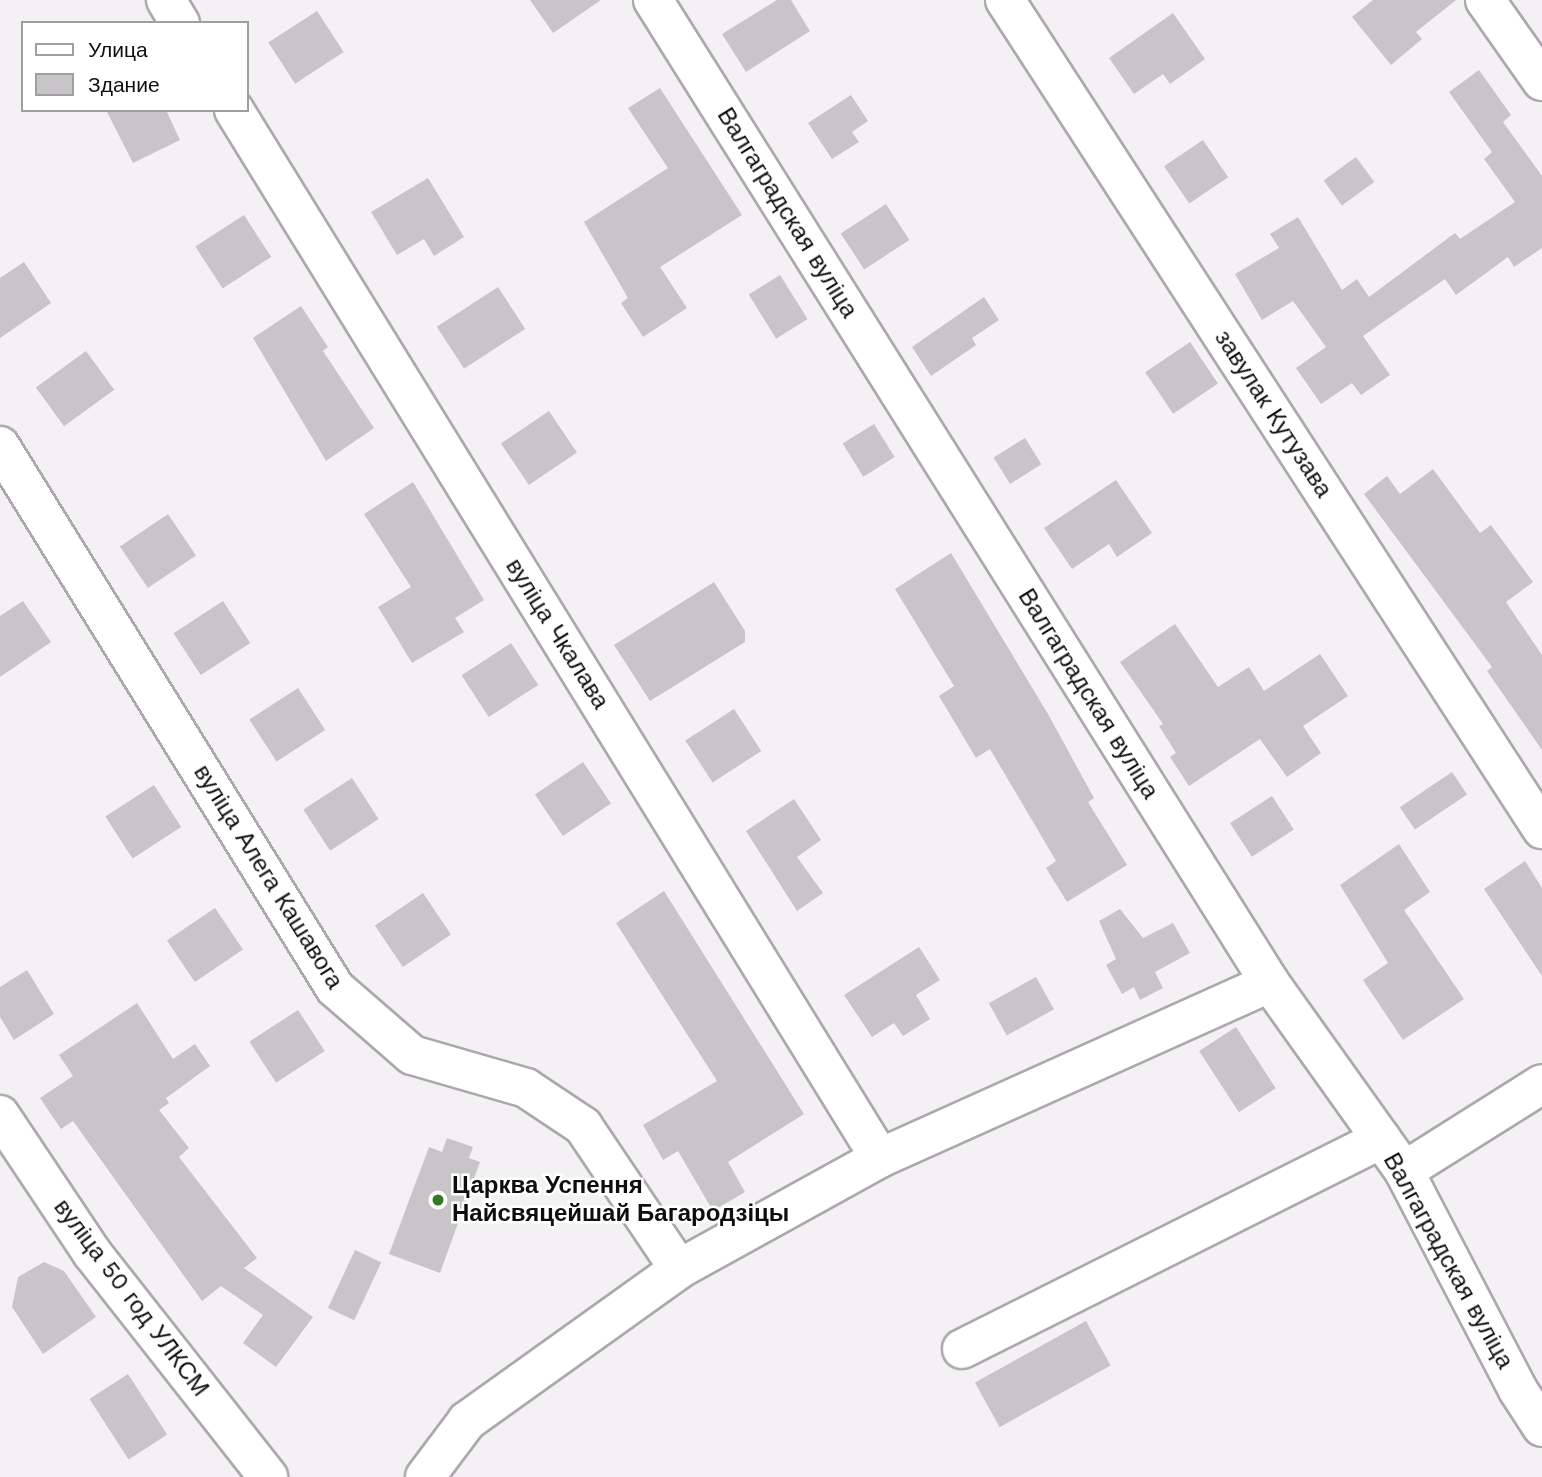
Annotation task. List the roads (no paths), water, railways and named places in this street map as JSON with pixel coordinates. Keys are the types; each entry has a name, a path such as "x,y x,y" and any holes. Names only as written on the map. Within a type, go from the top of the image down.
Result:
{"street":[{"path":"166,0 179,21"},
{"name":"Валгаградская вуліца","path":"653,0 1270,983 1404,1171 1530,1392 1542,1427"},
{"name":"завулак Кутузава","path":"1004,0 1542,829"},
{"path":"1485,0 1542,81"},
{"name":"вуліца Чкалава","path":"235,112 880,1158"},
{"name":"вуліца Алега Кашавога","path":"0,446 335,988 412,1055 526,1088 583,1126 679,1269"},
{"path":"425,1477 467,1421 679,1269 880,1158 1270,983"},
{"path":"1404,1171 1542,1084"},
{"name":"вуліца 50 год УЛКСМ","path":"0,1115 92,1253 268,1477"},
{"path":"962,1349 1381,1139"}],"place":[{"name":"Царква Успення Найсвяцейшай Багародзіцы","path":"438,1200"}]}
